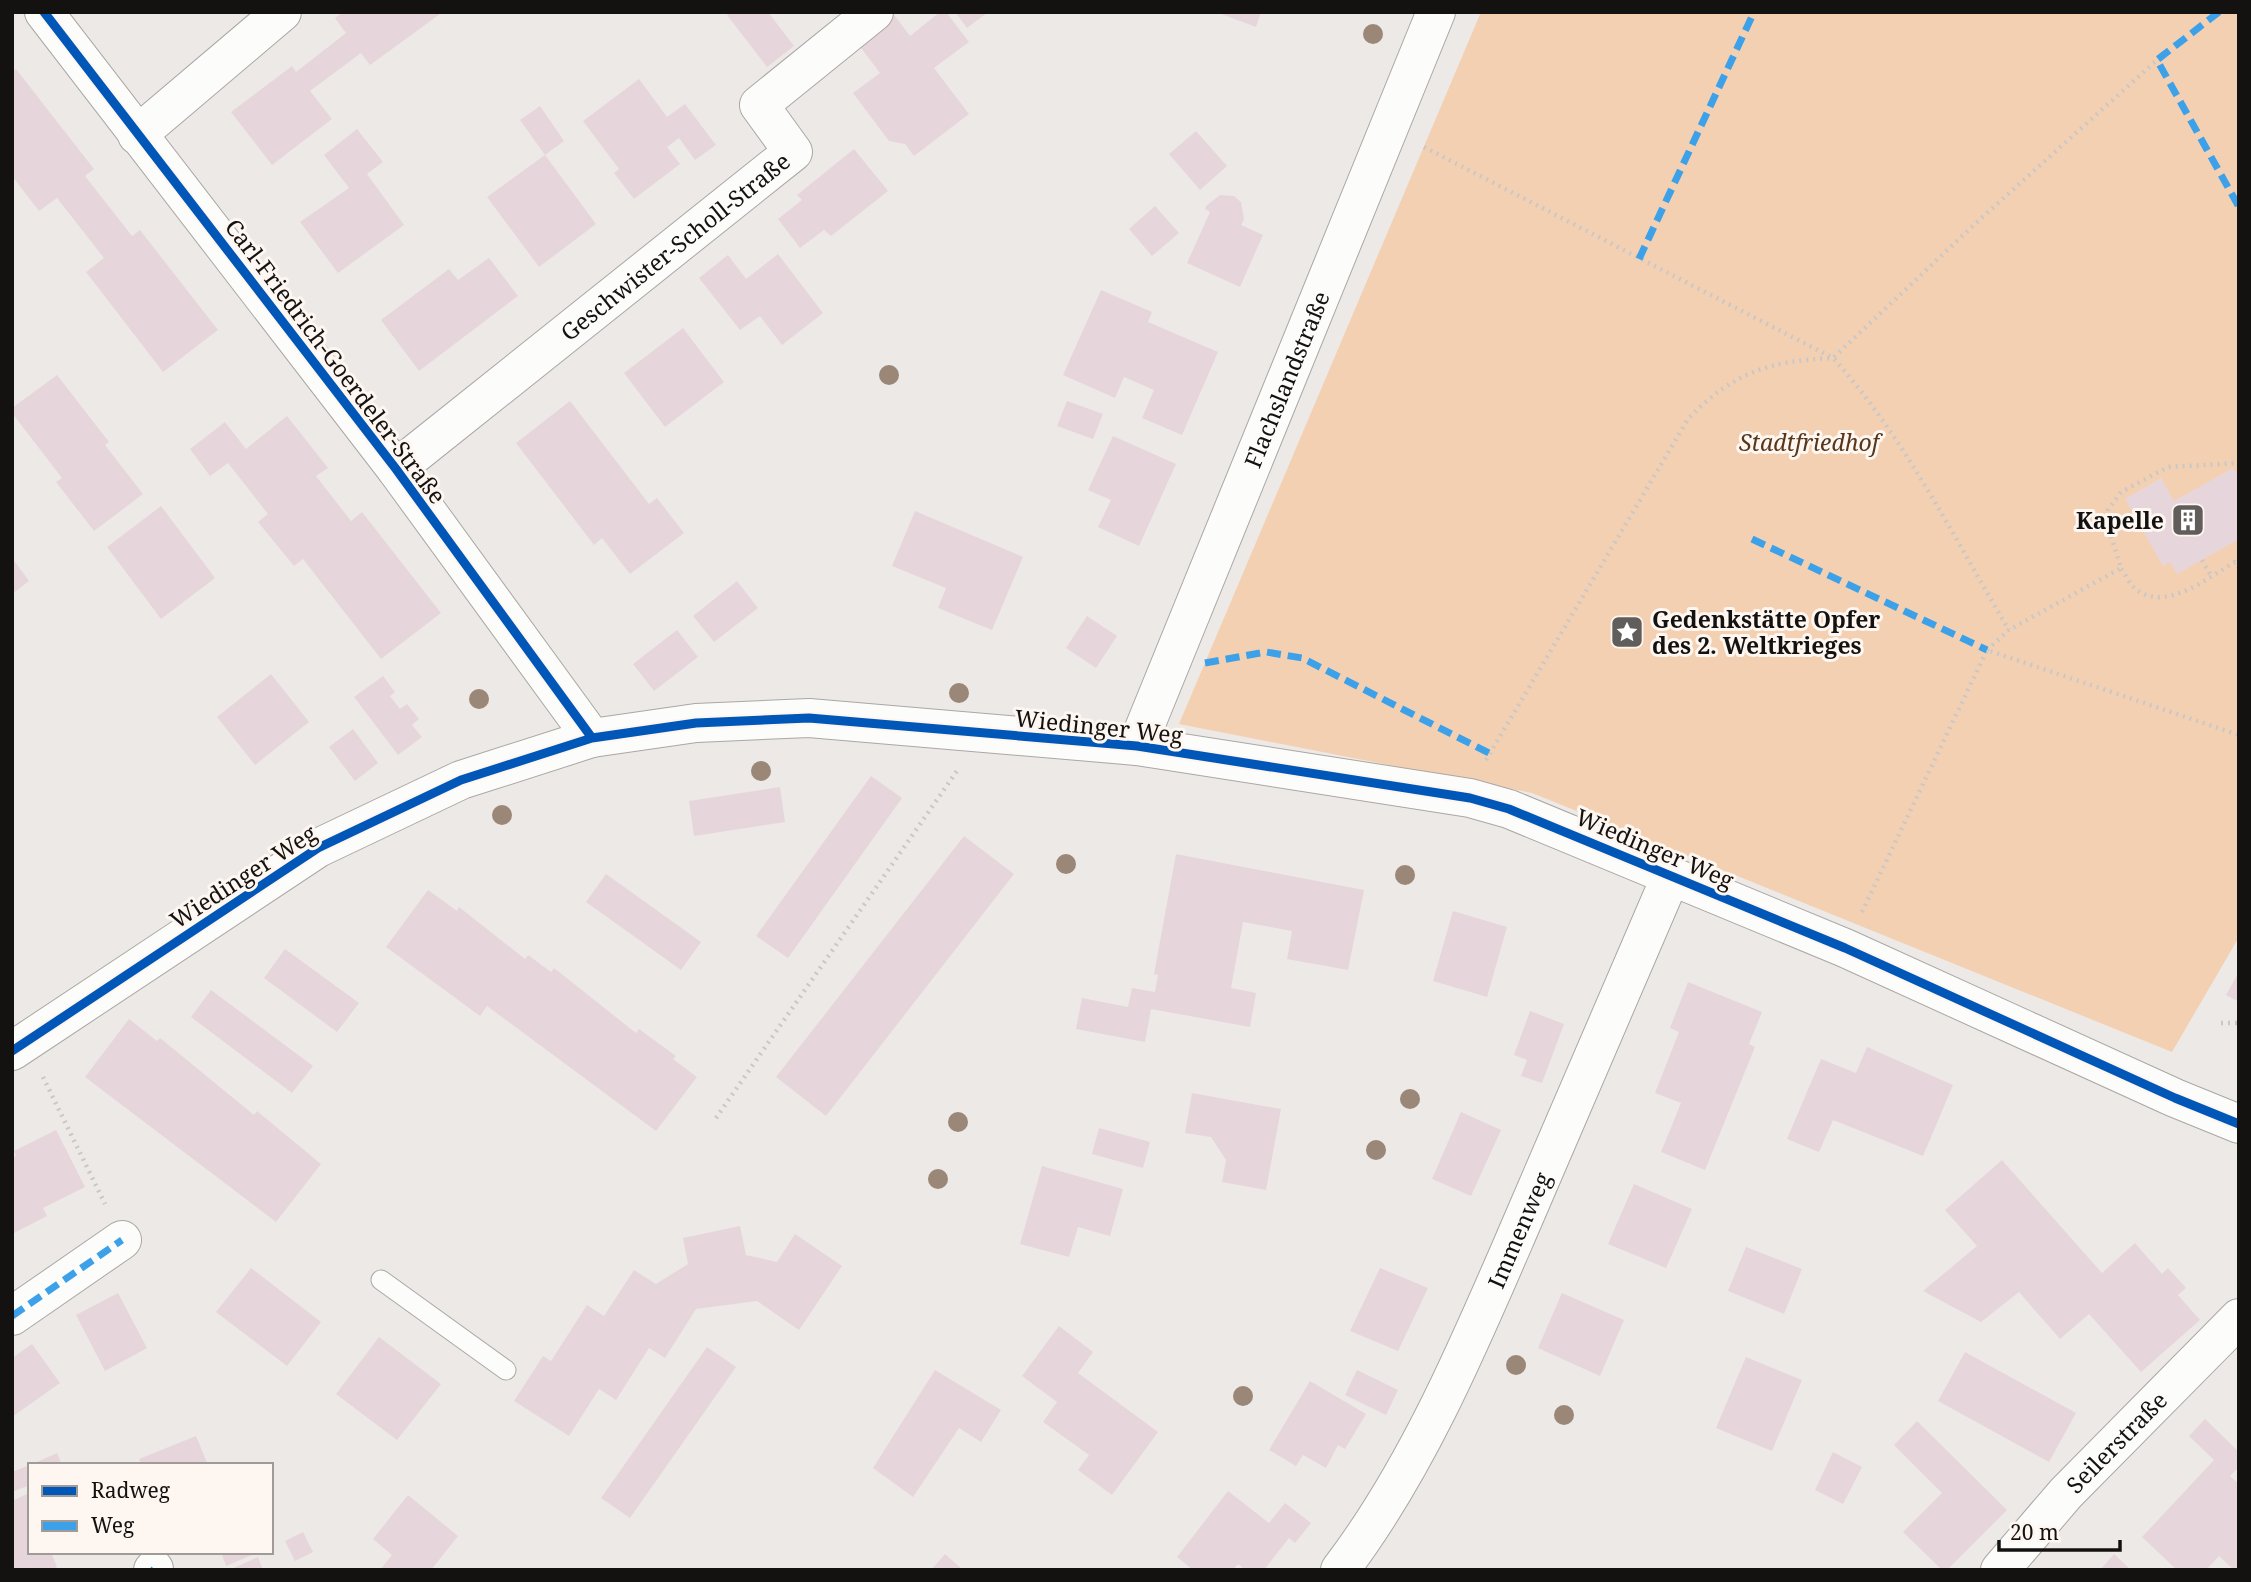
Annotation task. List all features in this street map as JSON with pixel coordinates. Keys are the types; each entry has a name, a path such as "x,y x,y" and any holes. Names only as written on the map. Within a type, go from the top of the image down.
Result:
{"street":[{"name":"Carl-Friedrich-Goerdeler-Straße","path":"44,12 136,135 396,469 592,738"},
{"path":"136,135 282,12"},
{"name":"Geschwister-Scholl-Straße","path":"396,469 793,152 759,105 874,12"},
{"name":"Flachslandstraße","path":"1137,746 1436,12"},
{"name":"Wiedinger Weg","path":"19,1046 318,848 461,780 592,738 695,723 809,718 1137,746 1470,798 1509,809 1845,948 2175,1098 2239,1124"},
{"name":"Immenweg","path":"1340,1570 1364,1539 1436,1411 1486,1307 1671,876"},
{"path":"12,1316 122,1240"},
{"name":"Seilerstraße","path":"2000,1570 2066,1493 2239,1318"}],"lane":[{"path":"381,1280 506,1370"}],"path":[{"path":"1470,798 1489,753 1688,419 1712,394 1749,373 1789,360 1833,358 1976,223 2157,60"},
{"path":"1388,131 1833,358 1862,390 1891,433 2009,630"},
{"path":"2239,463 2168,467 2121,492 2108,510 2107,523 2121,568 2136,591 2155,597 2174,596 2235,562 2239,556"},
{"path":"2202,560 2211,576"},
{"path":"2235,562 2239,568"},
{"path":"1845,948 1987,650 2009,630 2121,568"},
{"path":"1987,650 2239,735"},
{"path":"716,1118 984,733"},
{"path":"2221,1023 2239,1023"},
{"path":"19,1046 122,1240"}],"green space":[{"name":"Stadtfriedhof","path":"1481,12 2239,12 2239,937 2172,1052 1532,793 1179,724"}],"building":[{"path":"343,12 440,14 370,65 361,53 310,91 332,119 272,165 231,112 292,66 296,72 346,33 335,18"},
{"path":"731,12 768,12 794,46 767,67 727,15"},
{"path":"892,12 910,36 940,12 946,12 969,42 934,68 969,114 914,156 905,144 889,141 853,93 880,73 855,40"},
{"path":"955,12 988,12 967,28"},
{"path":"1216,12 1261,12 1256,27"},
{"path":"16,69 94,169 85,176 132,236 140,230 218,330 163,372 86,272 104,258 57,198 39,211 12,176 12,72"},
{"path":"639,79 667,117 685,104 716,145 695,160 679,138 667,147 680,164 634,199 614,173 619,169 583,121"},
{"path":"540,106 564,141 545,155 520,120"},
{"path":"357,129 383,162 367,174 404,225 338,273 300,222 349,188 324,155"},
{"path":"1196,131 1227,166 1200,190 1169,154"},
{"path":"854,149 888,191 831,236 824,230 800,248 778,219 802,200 797,195"},
{"path":"545,155 596,224 539,267 487,197"},
{"path":"1220,195 1234,196 1241,202 1244,219 1241,225 1263,235 1240,287 1187,263 1210,212 1205,209 1206,206"},
{"path":"1155,206 1179,233 1152,256 1129,229"},
{"path":"778,254 823,313 782,345 760,316 740,330 699,278 728,255 746,279"},
{"path":"489,258 518,296 419,371 381,320 449,269 458,280"},
{"path":"1101,290 1152,312 1148,322 1218,352 1182,435 1142,418 1154,390 1124,377 1115,398 1063,375"},
{"path":"683,328 724,382 665,427 624,373"},
{"path":"57,375 109,442 105,445 143,494 94,531 56,482 62,478 12,413 12,408"},
{"path":"570,401 649,504 657,498 684,533 630,574 602,538 594,545 516,443"},
{"path":"1067,401 1103,414 1093,439 1057,426"},
{"path":"287,416 328,468 316,476 351,521 362,512 441,613 381,659 303,559 294,566 258,522 268,514 228,463 210,476 190,449 225,422 246,449"},
{"path":"1113,436 1176,464 1139,546 1098,527 1111,500 1088,490"},
{"name":"Kapelle","path":"2233,468 2239,478 2239,539 2177,574 2170,562 2163,566 2125,499 2161,478 2174,501"},
{"path":"161,506 215,578 161,619 107,547"},
{"path":"915,511 1023,557 992,630 938,608 946,588 892,566"},
{"path":"12,558 29,581 12,594"},
{"path":"737,581 758,608 714,642 693,616"},
{"path":"1087,616 1117,636 1096,668 1066,648"},
{"path":"677,630 698,657 654,691 633,664"},
{"path":"271,674 309,722 255,765 217,717"},
{"path":"383,676 395,692 390,696 400,709 407,704 419,719 412,725 422,737 398,755 354,697"},
{"path":"353,729 378,763 355,781 329,747"},
{"path":"871,776 902,798 788,958 756,936"},
{"path":"780,787 785,822 694,836 689,801"},
{"path":"964,836 1014,874 826,1116 776,1077"},
{"path":"1176,854 1364,890 1348,970 1287,959 1292,931 1243,922 1231,988 1256,993 1250,1027 1151,1009 1145,1042 1076,1029 1082,998 1128,1007 1132,988 1155,992 1158,975 1154,974"},
{"path":"606,874 701,942 681,970 586,902"},
{"path":"428,890 457,911 459,907 525,959 528,955 551,972 554,968 636,1033 639,1029 676,1056 673,1059 697,1077 656,1131 487,1006 480,1016 386,947"},
{"path":"1453,911 1507,927 1487,997 1433,981"},
{"path":"285,949 359,1003 337,1032 264,978"},
{"path":"2239,972 2239,1002 2226,995"},
{"path":"1688,982 1762,1012 1749,1044 1755,1047 1705,1170 1661,1152 1681,1103 1655,1093 1679,1032 1670,1028"},
{"path":"211,990 313,1066 292,1093 191,1017"},
{"path":"1530,1011 1564,1024 1542,1083 1521,1076 1527,1060 1514,1055"},
{"path":"129,1019 157,1041 160,1038 254,1115 257,1111 321,1164 276,1222 85,1077"},
{"path":"1867,1047 1953,1085 1923,1156 1833,1120 1819,1152 1787,1139 1821,1059 1856,1073"},
{"path":"1192,1093 1281,1109 1266,1190 1222,1182 1226,1160 1211,1137 1185,1133"},
{"path":"1461,1112 1501,1130 1471,1196 1432,1179"},
{"path":"1099,1128 1150,1142 1143,1168 1092,1154"},
{"path":"56,1130 85,1187 43,1208 47,1216 12,1234 12,1158 16,1156 14,1151"},
{"path":"2002,1160 2102,1273 2135,1243 2162,1274 2168,1268 2186,1288 2178,1295 2200,1320 2141,1372 2089,1314 2060,1339 2019,1292 1981,1322 1923,1291 1977,1246 1945,1210"},
{"path":"1042,1166 1123,1189 1110,1236 1078,1227 1069,1257 1020,1244"},
{"path":"1634,1184 1692,1209 1666,1268 1608,1244"},
{"path":"740,1226 746,1255 777,1262 795,1234 842,1266 799,1330 757,1301 696,1309 665,1358 649,1348 616,1400 599,1389 569,1436 514,1401 543,1356 551,1361 587,1305 604,1316 634,1270 656,1284 688,1264 683,1238"},
{"path":"1746,1247 1802,1269 1784,1314 1728,1291"},
{"path":"251,1268 321,1322 287,1366 216,1312"},
{"path":"1380,1268 1428,1288 1398,1351 1350,1331"},
{"path":"118,1293 147,1348 105,1371 76,1315"},
{"path":"1562,1293 1624,1320 1600,1376 1538,1348"},
{"path":"1059,1326 1093,1352 1078,1373 1158,1432 1112,1495 1078,1470 1089,1455 1043,1422 1057,1402 1022,1376"},
{"path":"379,1337 441,1384 397,1440 336,1394"},
{"path":"32,1344 60,1383 12,1417 12,1358"},
{"path":"707,1347 736,1367 630,1518 601,1498"},
{"path":"1965,1352 2076,1413 2049,1462 1938,1401"},
{"path":"1746,1357 1802,1380 1772,1451 1716,1428"},
{"path":"935,1370 1001,1410 981,1442 959,1428 913,1497 873,1468"},
{"path":"1357,1370 1398,1390 1386,1415 1345,1395"},
{"path":"1310,1381 1366,1414 1345,1449 1338,1445 1326,1468 1303,1455 1296,1466 1269,1450"},
{"path":"2205,1419 2239,1452 2239,1467 2230,1476 2239,1484 2239,1570 2234,1570 2219,1556 2206,1570 2177,1570 2142,1537 2214,1460 2189,1436"},
{"path":"1917,1421 2007,1510 1947,1570 1942,1570 1903,1532 1942,1493 1894,1445"},
{"path":"196,1436 207,1463 141,1463 139,1459"},
{"path":"1833,1452 1862,1467 1843,1504 1815,1490"},
{"path":"57,1453 61,1463 34,1463"},
{"path":"28,1466 28,1486 12,1492 12,1472"},
{"path":"1228,1491 1269,1523 1285,1503 1311,1523 1295,1543 1289,1538 1264,1570 1245,1570 1238,1564 1233,1570 1193,1570 1177,1557"},
{"path":"27,1494 28,1554 52,1554 57,1567 51,1570 12,1570 12,1501"},
{"path":"408,1495 458,1536 431,1570 380,1570 392,1555 373,1539"},
{"path":"303,1532 313,1552 295,1561 285,1541"},
{"path":"222,1554 254,1554 226,1566"},
{"path":"945,1554 963,1570 931,1570"},
{"path":"2114,1554 2131,1570 2100,1570"},
{"path":"258,1557 263,1570 229,1570"}],"marked path":[{"path":"1639,259 1754,12"},
{"path":"2219,12 2157,60 2239,207"},
{"path":"1752,539 1987,650"},
{"path":"1205,663 1266,652 1302,658 1489,753"},
{"path":"12,1316 122,1240"}],"cycle path":[{"path":"44,12 396,469 592,738"},
{"path":"12,1051 318,848 461,780 592,738 696,723 809,718 1137,746 1470,798 1509,809 1845,948 2175,1098 2239,1124"}],"place":[{"name":"Kapelle","path":"2188,520"},
{"name":"Gedenkstätte Opfer des 2. Weltkrieges","path":"1627,632"}]}
